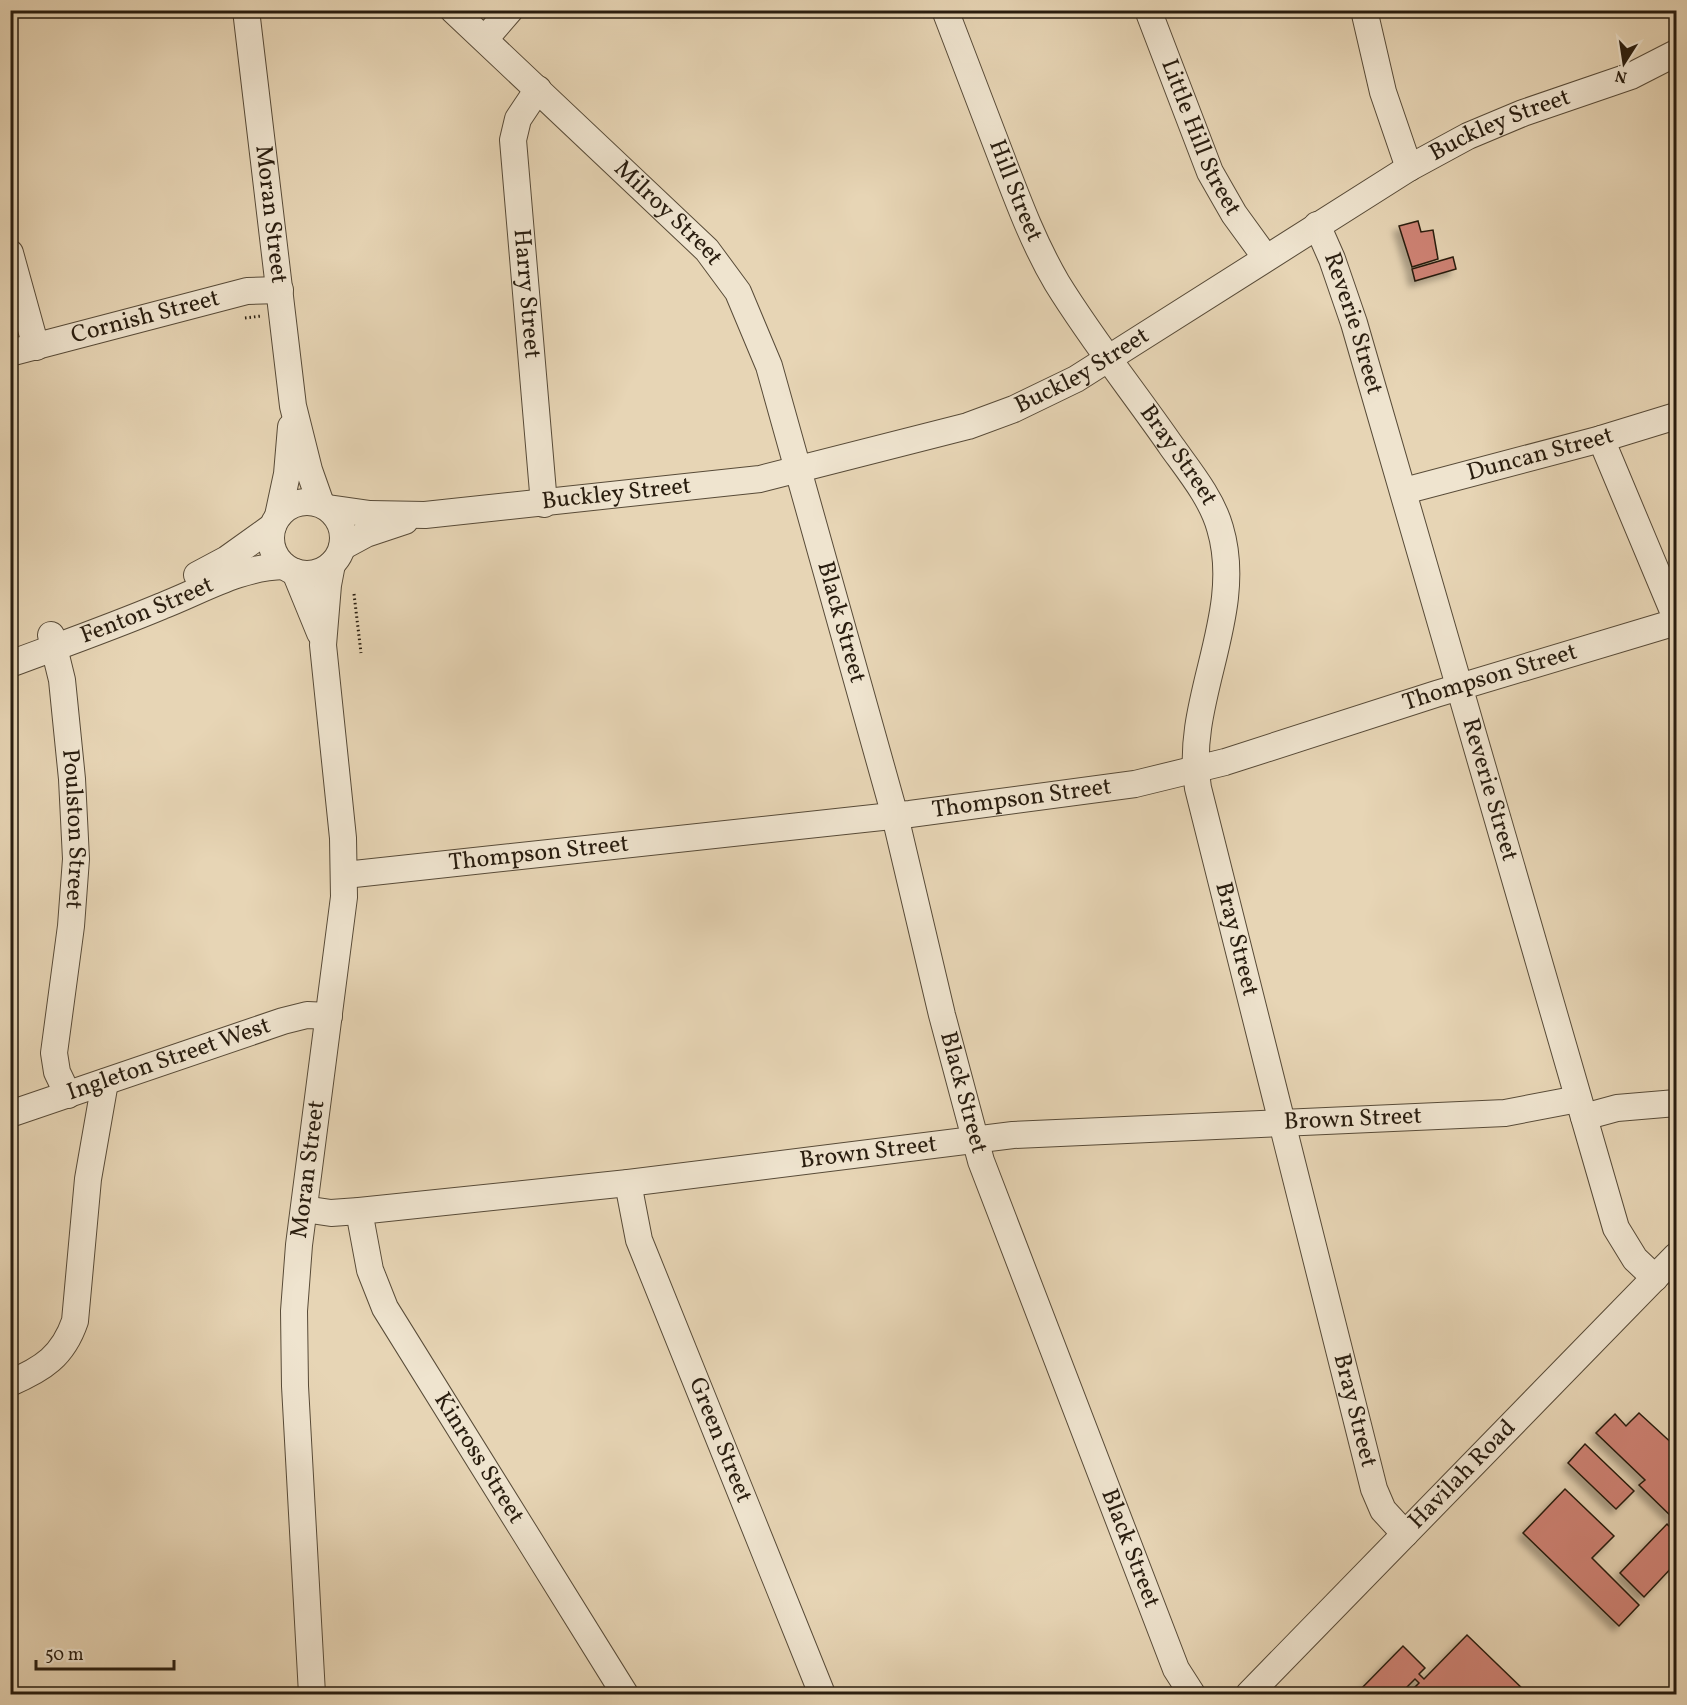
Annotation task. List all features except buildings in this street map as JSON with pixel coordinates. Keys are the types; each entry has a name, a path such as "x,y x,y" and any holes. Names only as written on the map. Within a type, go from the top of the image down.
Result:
{"street":[{"name":"Milroy Street","path":"453,10 686,229 724,271 746,307 761,342 798,471"},
{"path":"484,39 510,10"},
{"name":"Hill Street","path":"945,10 1027,225 1056,282 1108,359"},
{"name":"Little Hill Street","path":"1148,10 1210,172 1239,221 1266,258"},
{"path":"1364,10 1383,92 1409,168"},
{"name":"Moran Street","path":"247,14 293,406 309,470 325,506"},
{"name":"Buckley Street","path":"325,506 370,514 425,515 544,504 760,478 798,471 969,426 1044,396 1108,359 1409,168 1493,124 1631,76 1677,53"},
{"name":"Harry Street","path":"538,88 518,119 513,140 544,504"},
{"name":"Reverie Street","path":"1317,225 1347,301 1404,490 1616,1228 1635,1259 1655,1278"},
{"path":"10,253 36,347"},
{"name":"Cornish Street","path":"10,353 247,291 280,290"},
{"name":"Bray Street","path":"1108,359 1200,487 1220,527 1225,550 1223,609 1200,722 1196,770 1374,1490 1383,1510 1405,1534"},
{"name":"Moran Street","path":"275,521 287,474 293,406"},
{"name":"Duncan Street","path":"1404,490 1601,439 1677,416"},
{"path":"1601,439 1677,620"},
{"name":"Black Street","path":"798,471 895,816 975,1139 1176,1670 1192,1695"},
{"path":"298,503 325,506 341,526 337,556 315,573 290,569 272,548 275,521 298,503"},
{"name":"Buckley Street","path":"337,556 379,529 425,515"},
{"name":"Fenton Street","path":"10,664 53,640 194,577 227,559 275,521"},
{"name":"Moran Street","path":"323,645 328,585 337,556"},
{"name":"Fenton Street","path":"10,650 53,640 164,606 228,577 254,568 290,569"},
{"name":"Moran Street","path":"290,569 314,615 323,645 342,820 345,875 296,1279 294,1348 312,1695"},
{"name":"Thompson Street","path":"345,875 1078,794 1196,770 1677,620"},
{"name":"Poulston Street","path":"53,640 62,680 75,820 71,926 54,1053 57,1072 68,1095"},
{"name":"Ingleton Street West","path":"10,1114 283,1021 307,1015 329,1016"},
{"path":"10,1383 50,1363 70,1336 75,1321 88,1179 105,1082"},
{"name":"Brown Street","path":"304,1209 331,1213 359,1211 628,1183 913,1149 975,1139 1048,1133 1617,1108 1677,1103"},
{"name":"Green Street","path":"628,1183 639,1240 822,1695"},
{"name":"Kinross Street","path":"359,1211 370,1270 385,1308 625,1695"},
{"name":"Havilah Road","path":"1249,1695 1677,1256"}],"path":[{"path":"354,594 361,653"}]}
